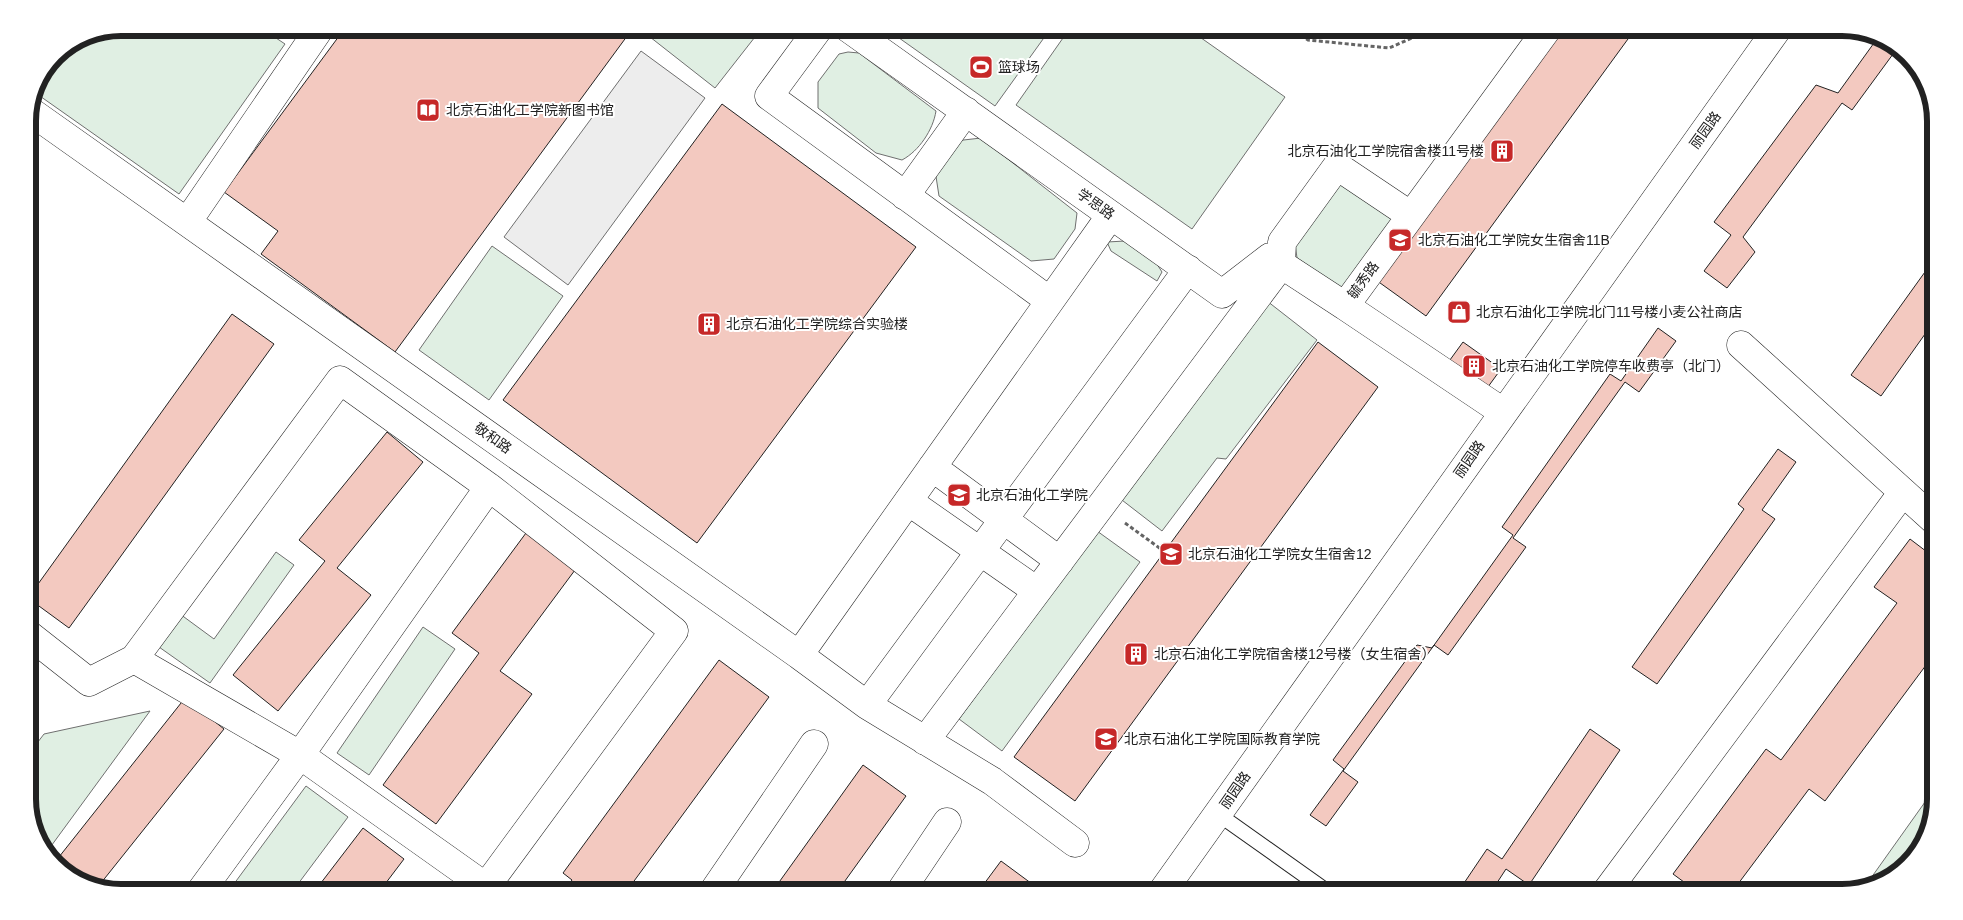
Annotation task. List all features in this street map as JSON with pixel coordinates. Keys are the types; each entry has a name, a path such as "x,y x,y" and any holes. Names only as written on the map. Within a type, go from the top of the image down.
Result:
{"street":[{"path":"188,221 315,36"},
{"path":"813,36 769,96 1050,301"},
{"name":"学思路","path":"859,36 1222,294 1270,257 1281,265"},
{"name":"毓秀路","path":"1503,412 1344,306 1542,36"},
{"name":"丽园路","path":"1168,884 1772,36"},
{"path":"905,196 966,111"},
{"name":"敬和路","path":"36,115 188,221 868,705 992,781 1075,843"},
{"path":"925,741 1281,265 1282,242 1337,166 1410,215"},
{"path":"799,655 1111,215"},
{"path":"1281,265 1344,306"},
{"path":"868,705 1188,269"},
{"path":"1741,345 1927,513"},
{"path":"36,649 89,682 134,659 340,380 489,487 674,631 488,884"},
{"path":"932,467 1060,561"},
{"path":"206,884 300,755 489,487"},
{"path":"1612,884 1903,492"},
{"path":"908,501 1037,591"},
{"path":"134,659 300,755 476,884"},
{"path":"718,884 814,744"},
{"path":"905,884 947,822"}],"lane":[{"path":"1218,814 1317,884"}],"path":[{"path":"1302,36 1308,40 1389,48 1417,36"},
{"path":"1101,506 1165,552"}],"green space":[{"path":"121,36 273,36 285,44 179,194 40,96 45,84 54,69 65,57 89,43 104,38"},
{"path":"651,36 756,36 715,88"},
{"name":"篮球场","path":"896,36 1045,36 995,106"},
{"path":"1064,36 1198,36 1285,97 1192,229 1016,105"},
{"path":"848,52 859,53 936,111 932,125 924,139 914,151 902,160 876,153 818,108 818,82 839,54"},
{"path":"981,138 1077,213 1075,229 1054,259 1031,261 939,196 935,170 955,141"},
{"path":"1342,176 1390,210 1396,225 1341,288 1297,258 1295,243"},
{"path":"1125,241 1155,261 1162,272 1157,281 1111,251 1107,242"},
{"path":"492,246 563,296 489,400 419,350"},
{"path":"1258,294 1317,340 1226,459 1217,458 1162,531 1109,490"},
{"path":"1097,531 1140,562 1002,751 959,719"},
{"path":"276,552 294,565 210,683 142,635 165,603 214,639"},
{"path":"423,627 455,649 369,775 337,753"},
{"path":"150,711 51,846 43,831 36,805 36,744 44,734"},
{"path":"306,786 348,817 298,884 234,884"},
{"path":"1927,799 1925,816 1920,831 1909,851 1889,869 1871,878"}],"shaded area":[{"path":"641,51 705,98 568,285 504,237"}],"building":[{"name":"北京石油化工学院新图书馆","path":"339,36 627,36 395,352 261,254 278,231 224,192"},
{"name":"北京石油化工学院宿舍楼11号楼","path":"1543,36 1630,36 1426,316 1369,275"},
{"path":"1874,43 1893,54 1852,110 1842,103 1743,237 1755,252 1727,288 1704,271 1731,235 1714,222 1816,85 1838,93"},
{"name":"北京石油化工学院综合实验楼","path":"722,104 916,247 697,543 503,400"},
{"path":"1927,269 1927,331 1881,396 1851,375"},
{"path":"232,314 274,344 69,628 36,604 36,587"},
{"path":"1658,328 1676,341 1639,392 1625,382 1513,538 1526,547 1448,655 1434,645 1513,535 1502,527 1610,374 1621,381"},
{"name":"北京石油化工学院宿舍楼12号楼（女生宿舍）","path":"1318,342 1378,387 1075,801 1014,757"},
{"name":"北京石油化工学院停车收费亭（北门）","path":"1463,342 1501,369 1485,391 1447,364"},
{"path":"387,432 423,462 337,568 371,595 278,711 233,675 325,561 299,540"},
{"path":"1778,449 1796,462 1762,510 1775,519 1657,684 1632,667 1744,509 1738,504"},
{"path":"526,533 575,570 500,671 532,694 436,824 383,785 479,653 452,633"},
{"path":"1910,539 1927,552 1927,664 1825,801 1809,789 1738,884 1687,884 1673,874 1766,749 1781,760 1897,603 1874,587"},
{"path":"1417,645 1432,648 1343,771 1358,782 1326,826 1310,815 1344,769 1333,760"},
{"path":"719,660 769,697 632,884 569,884 572,880 563,873"},
{"path":"185,698 224,729 102,881 79,872 59,857"},
{"path":"1590,729 1620,750 1530,884 1506,869 1496,884 1463,884 1487,849 1502,859"},
{"path":"863,765 906,796 843,884 778,884"},
{"path":"363,828 404,859 385,884 320,884"},
{"path":"1001,861 1032,884 984,884"}],"place":[{"name":"篮球场","path":"981,67"},
{"name":"北京石油化工学院新图书馆","path":"428,110"},
{"name":"北京石油化工学院宿舍楼11号楼","path":"1502,151"},
{"name":"北京石油化工学院女生宿舍11B","path":"1400,240"},
{"name":"北京石油化工学院北门11号楼小麦公社商店","path":"1459,312"},
{"name":"北京石油化工学院综合实验楼","path":"709,324"},
{"name":"北京石油化工学院停车收费亭（北门）","path":"1474,366"},
{"name":"北京石油化工学院","path":"959,495"},
{"name":"北京石油化工学院女生宿舍12","path":"1171,554"},
{"name":"北京石油化工学院宿舍楼12号楼（女生宿舍）","path":"1136,654"},
{"name":"北京石油化工学院国际教育学院","path":"1106,739"}]}
